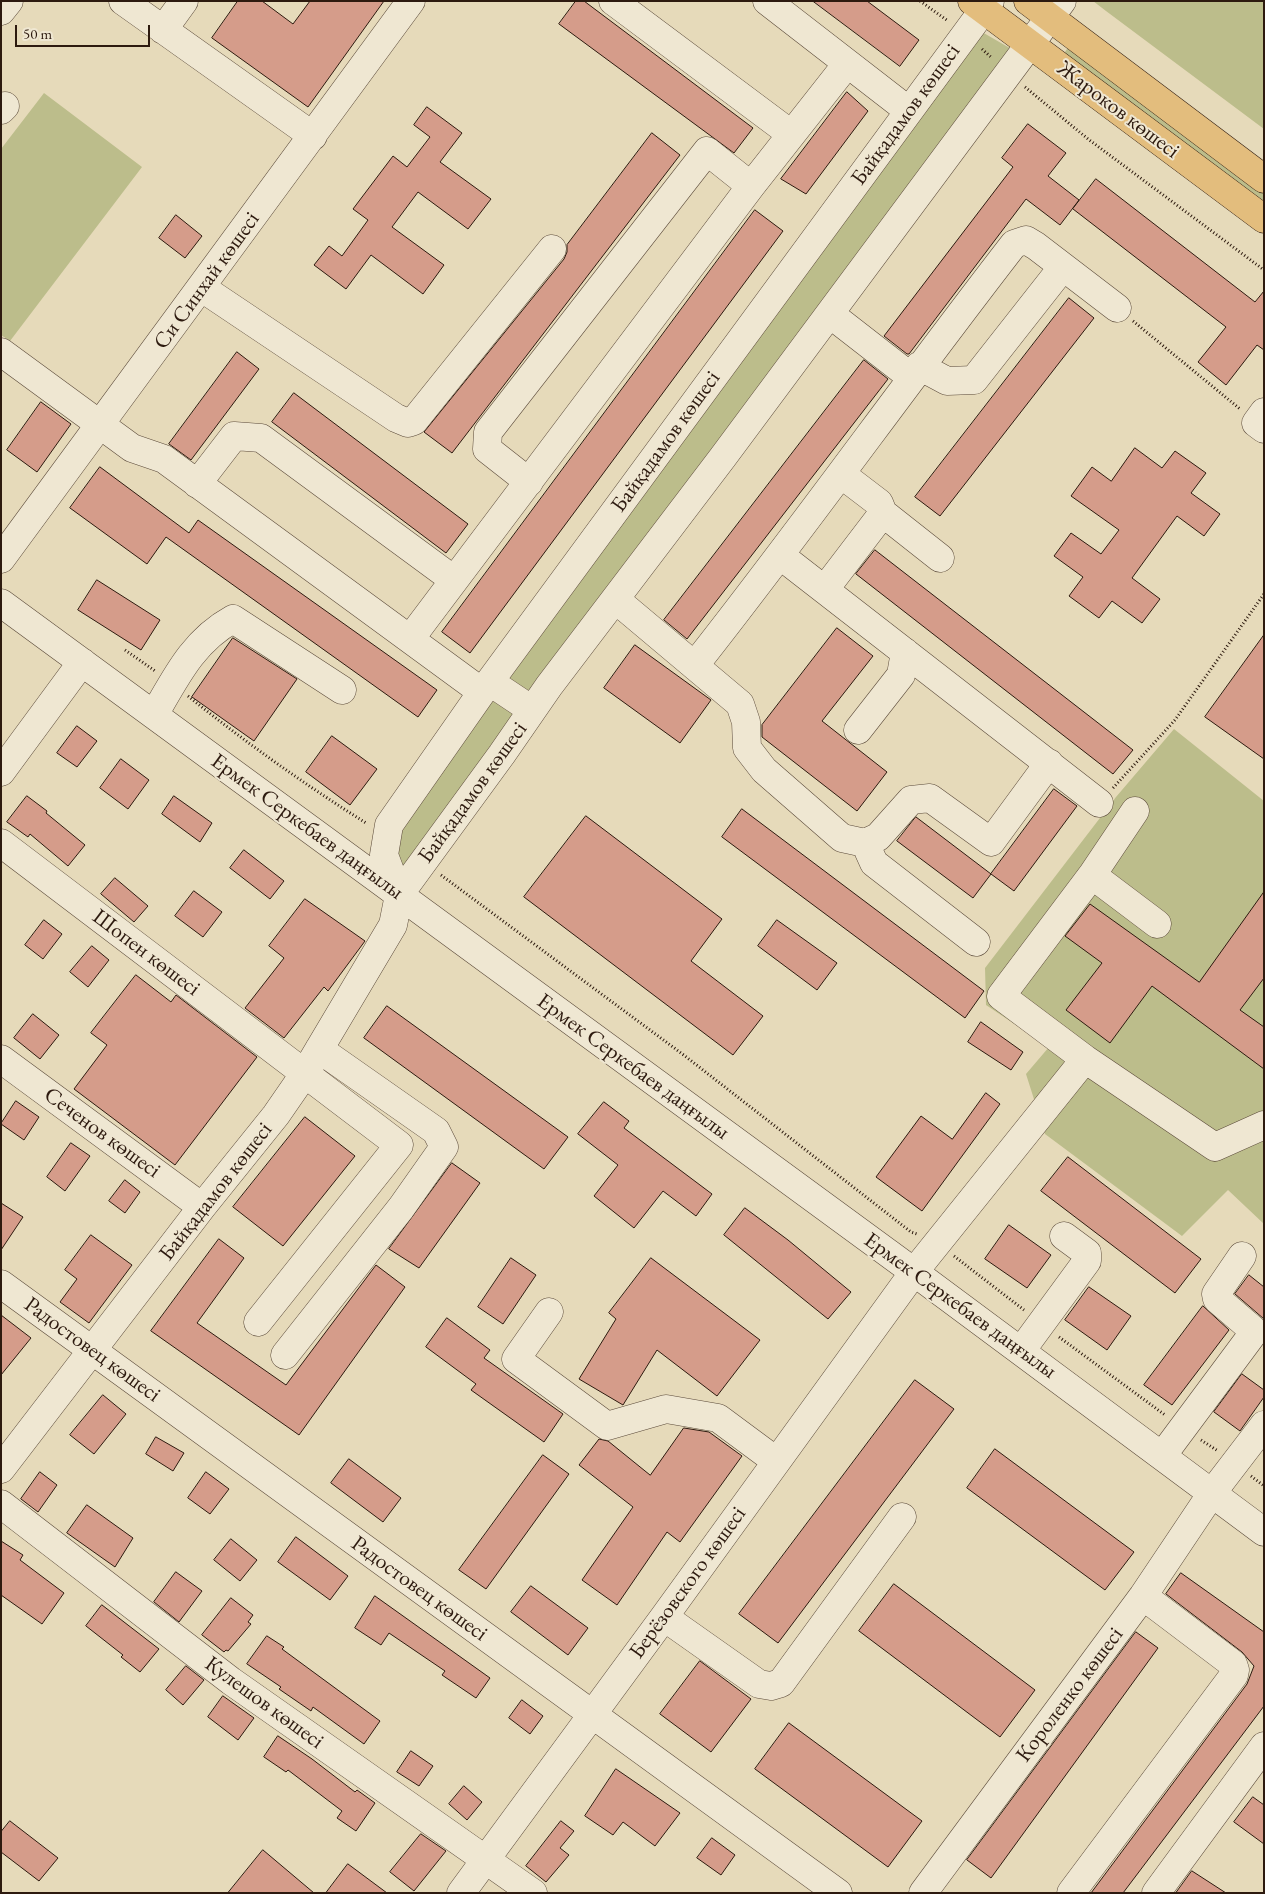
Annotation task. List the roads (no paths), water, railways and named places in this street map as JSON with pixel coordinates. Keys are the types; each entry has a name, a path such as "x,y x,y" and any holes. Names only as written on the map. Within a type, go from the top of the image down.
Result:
{"main road":[{"name":"Жароков көшесі","path":"1028,1 1057,10 1264,179"},
{"name":"Жароков көшесі","path":"982,4 1032,45 1264,219"}],"street":[{"path":"1,11 9,1"},
{"path":"123,1 313,136"},
{"path":"163,30 184,1"},
{"name":"Си Синхай көшесі","path":"1,559 202,288 411,1"},
{"path":"613,1 790,134"},
{"path":"766,1 909,111"},
{"name":"Байқадамов көшесі","path":"399,895 384,855 389,825 486,687 966,34 982,4"},
{"name":"Байқадамов көшесі","path":"1,1470 202,1207 276,1115 298,1068 320,1049 393,925 399,895 532,710 1057,10"},
{"path":"410,639 790,134 846,64"},
{"path":"529,482 487,449 488,432 707,151 751,186"},
{"path":"695,665 781,556 915,372 1014,244 1026,240 1117,308"},
{"path":"202,288 396,418 408,423 414,421 552,249"},
{"path":"830,314 915,372 948,381 974,380 1062,268"},
{"path":"1,352 132,448 164,459 410,639 486,687 532,710"},
{"path":"197,484 234,436 261,438 454,580"},
{"path":"841,474 879,504 882,513 940,558"},
{"path":"825,589 882,513"},
{"path":"781,556 1099,803"},
{"path":"616,598 740,704 746,722 747,748 764,770 842,838 865,843 878,836 910,800 930,798 991,842 1049,763"},
{"name":"Ермек Серкебаев даңғылы","path":"1,603 914,1272 1264,1532"},
{"path":"154,715 184,662 214,630 233,619 342,690"},
{"path":"858,730 901,675 905,652"},
{"path":"1,772 82,662"},
{"path":"1135,811 1092,875 1001,996 1085,1059 1215,1147 1264,1125"},
{"name":"Шопен көшесі","path":"1,843 399,1145 258,1322"},
{"path":"865,843 874,863 976,942"},
{"path":"1092,875 1157,924"},
{"path":"285,1355 401,1208 444,1147 436,1131 320,1049"},
{"name":"Сеченов көшесі","path":"1,1059 202,1207"},
{"name":"Берёзовского көшесі","path":"461,1893 914,1272 1085,1059"},
{"path":"1020,1351 1087,1261 1087,1253 1064,1236"},
{"path":"1162,1456 1252,1335 1252,1329 1217,1299 1216,1294 1242,1256"},
{"name":"Радостовец көшесі","path":"5,1294 93,1351 838,1893"},
{"path":"549,1312 516,1359 607,1426 666,1409 718,1418 776,1461"},
{"name":"Короленко көшесі","path":"923,1893 1143,1596 1212,1493 1264,1425"},
{"name":"Кулешов көшесі","path":"1,1504 231,1680 533,1893"},
{"path":"664,1617 759,1684 771,1686 781,1682 902,1517"},
{"path":"1072,1893 1234,1675 1233,1664 1143,1596"},
{"path":"1156,1893 1264,1746"}]}
